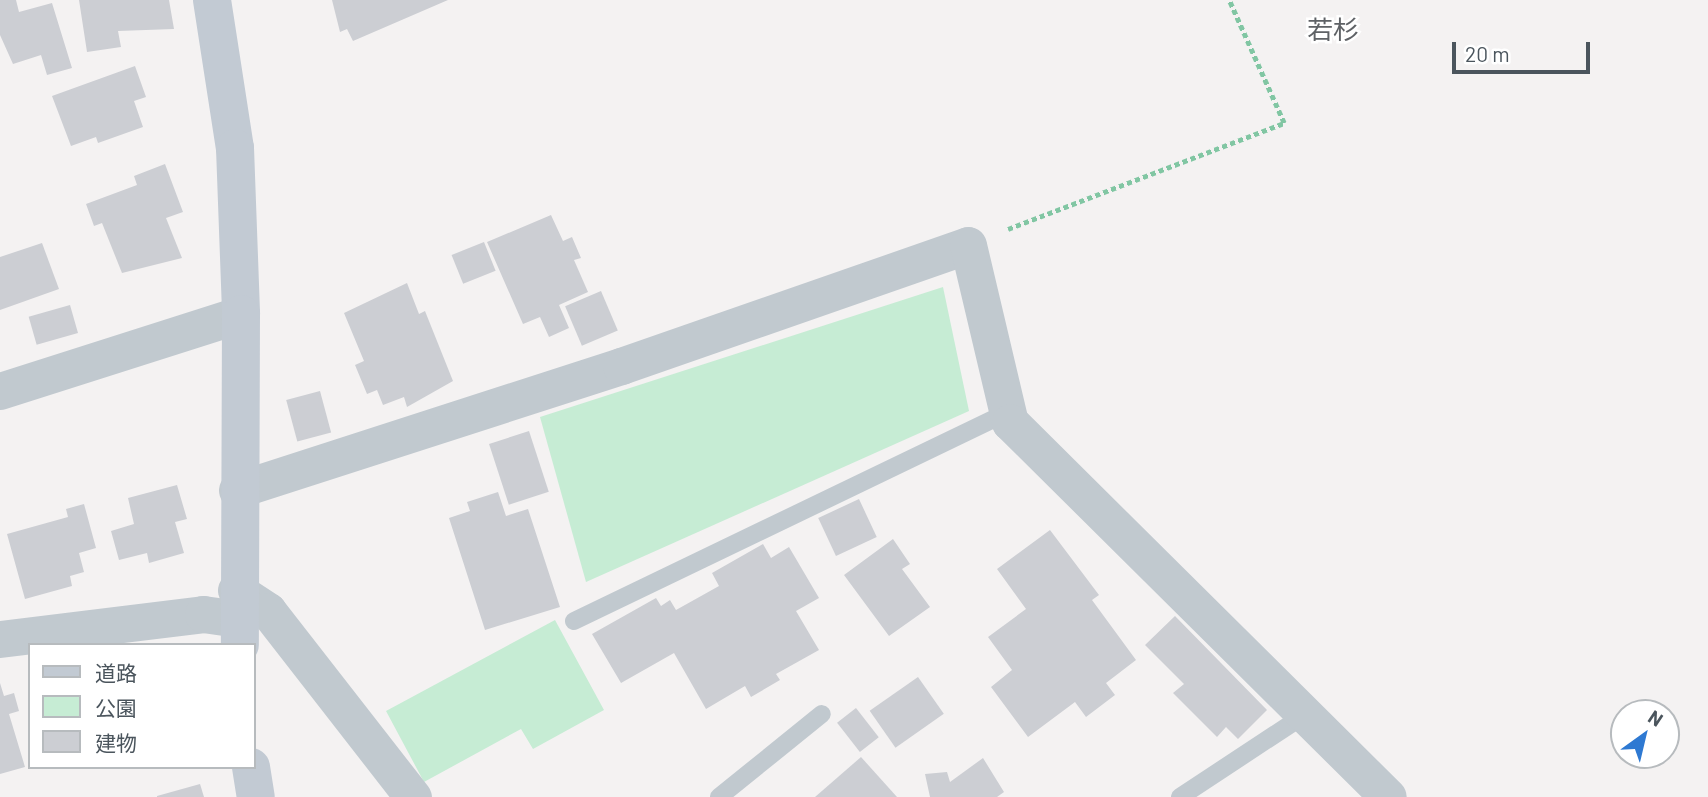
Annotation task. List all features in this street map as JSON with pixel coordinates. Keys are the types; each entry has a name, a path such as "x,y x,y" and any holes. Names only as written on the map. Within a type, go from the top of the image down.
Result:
{"street":[{"path":"212,0 235,148 241,314 237,490 238,618"},
{"path":"237,490 621,366 968,245 1010,422 1388,797"},
{"path":"0,391 241,314"},
{"path":"0,639 178,617 238,618 268,611 413,797"},
{"path":"251,769 256,797"}],"lane":[{"path":"574,621 1008,412"},
{"path":"1180,797 1306,714"},
{"path":"719,797 822,715"}],"path":[{"path":"968,245 1284,123 1229,0"}],"green space":[{"path":"943,287 969,411 586,582 540,417"},
{"path":"555,620 604,710 533,749 521,729 424,782 386,711"}],"building":[{"path":"0,0 16,0 19,12 52,3 72,68 47,75 41,55 13,64 0,35"},
{"path":"79,0 169,0 174,29 118,31 121,47 87,52"},
{"path":"332,0 448,0 353,41 347,29 340,32"},
{"path":"135,66 146,97 134,101 143,127 98,143 96,137 71,146 52,96"},
{"path":"165,164 183,212 166,218 182,258 122,273 102,223 94,226 86,204 137,185 134,176"},
{"path":"551,215 563,241 572,237 581,258 574,260 588,292 559,305 569,328 549,337 540,317 523,324 487,242"},
{"path":"484,242 496,271 463,284 452,255"},
{"path":"42,243 59,289 0,310 0,257"},
{"path":"407,283 419,314 425,311 453,381 407,407 404,397 383,405 377,390 367,394 355,365 364,361 344,313"},
{"path":"601,291 618,331 582,346 565,306"},
{"path":"70,305 78,333 37,345 29,317"},
{"path":"320,391 331,433 297,442 286,400"},
{"path":"529,431 549,492 509,505 489,444"},
{"path":"177,485 187,519 175,522 184,553 149,563 147,553 119,560 111,531 134,524 128,498"},
{"path":"498,492 506,516 528,509 560,607 485,630 449,518 470,511 467,502"},
{"path":"859,499 877,537 836,556 818,518"},
{"path":"84,504 96,548 79,553 84,572 70,576 72,586 25,599 7,534 68,517 66,509"},
{"path":"1050,530 1099,595 1092,600 1136,660 1106,683 1115,695 1086,717 1075,702 1028,737 991,687 1012,670 988,637 1026,609 997,569"},
{"path":"893,539 910,564 902,569 930,607 889,636 844,575"},
{"path":"763,544 771,558 789,547 819,598 796,611 819,650 776,674 780,680 751,697 745,686 706,709 674,653 621,683 592,634 656,598 661,606 670,600 676,610 719,586 712,573"},
{"path":"1175,616 1267,710 1238,739 1226,727 1217,737 1173,693 1184,684 1145,645"},
{"path":"918,677 944,714 895,748 870,711"},
{"path":"0,683 4,696 14,693 19,711 9,714 25,767 0,774"},
{"path":"856,708 879,737 860,752 837,723"},
{"path":"861,757 897,797 815,797"},
{"path":"983,758 1004,792 997,797 930,797 925,774 947,772 950,782"},
{"path":"200,784 204,797 157,797 157,796"}],"district":[{"name":"若杉","path":"1333,29"}]}
